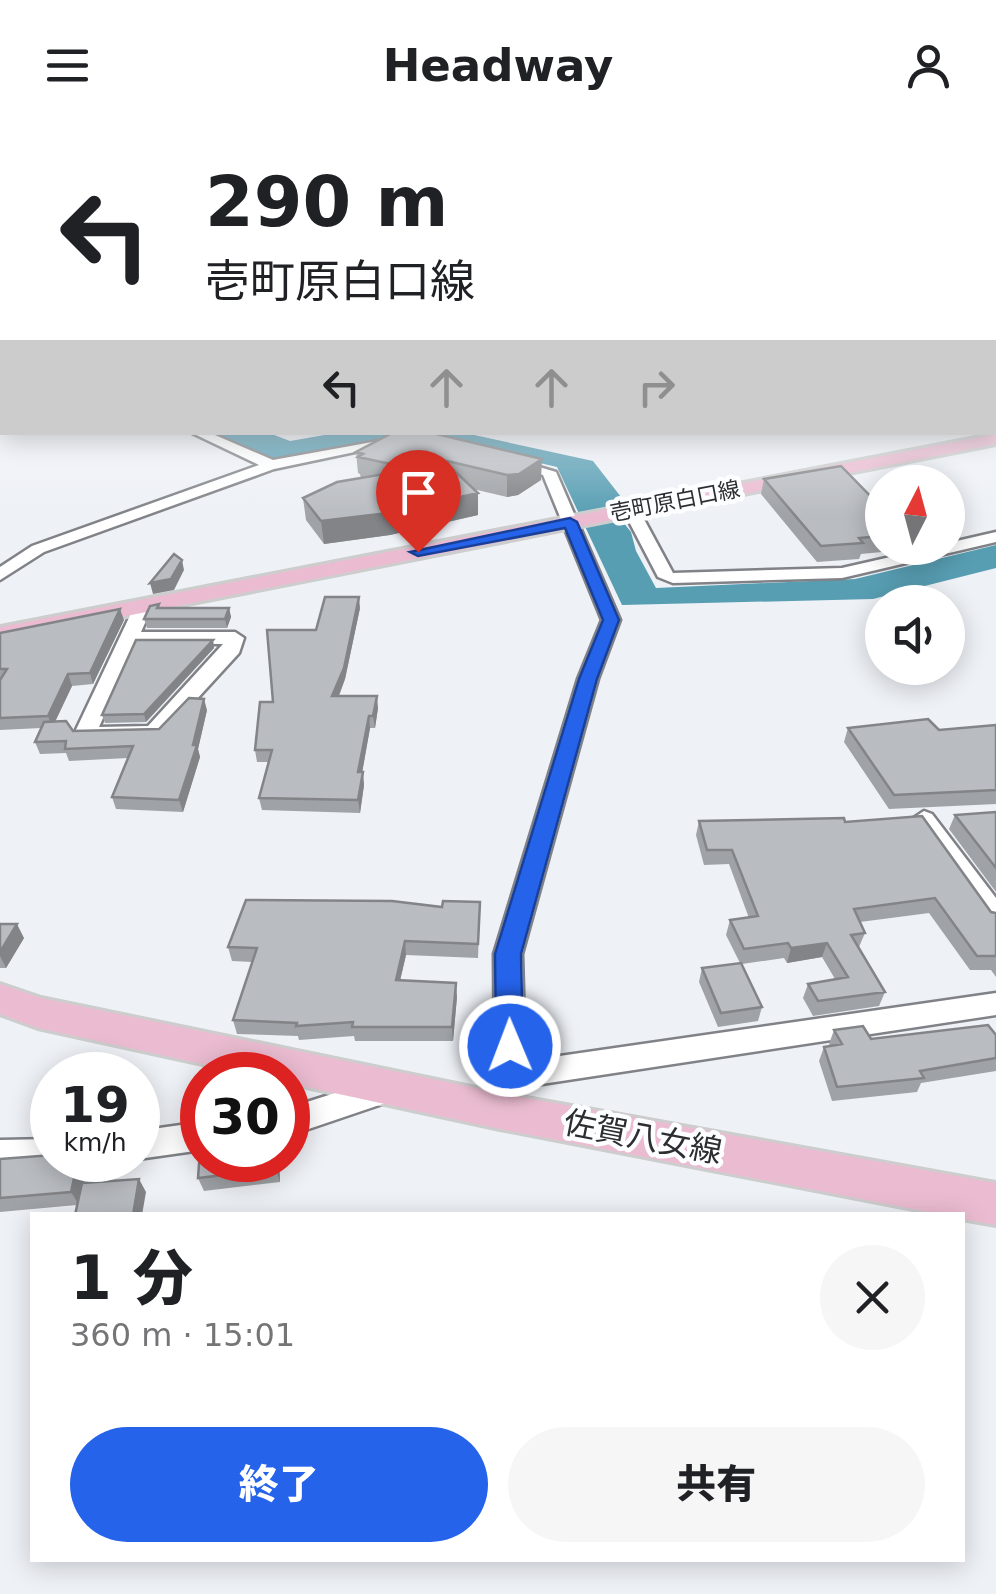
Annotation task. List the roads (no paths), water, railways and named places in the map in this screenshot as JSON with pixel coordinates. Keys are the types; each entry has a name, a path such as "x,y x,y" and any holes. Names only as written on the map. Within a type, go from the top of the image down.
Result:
{"main road":[{"name":"壱町原白口線","path":"6,631 996,438"},
{"name":"佐賀八女線","path":"0,999 38,1013 392,1088 505,1093 994,1208"}],"street":[{"path":"203,435 271,465"},
{"path":"0,575 38,549 271,465 408,439"},
{"path":"496,459 549,472 574,521 611,620 588,679 508,954 505,1093 996,1004"},
{"path":"626,511 668,578 842,573 996,537"},
{"path":"129,638 235,638 229,653 154,732 85,734 144,605"},
{"path":"926,819 996,917"},
{"path":"310,1115 392,1088"},
{"path":"0,1155 30,1154"}],"water":[{"path":"211,435 274,435 290,441 324,435 400,435 276,461"},
{"path":"419,435 474,435 593,461 621,497 623,522 656,588 855,579 913,565 965,565 965,552 996,545 996,568 929,585 865,585 865,599 622,605 557,467"}]}
